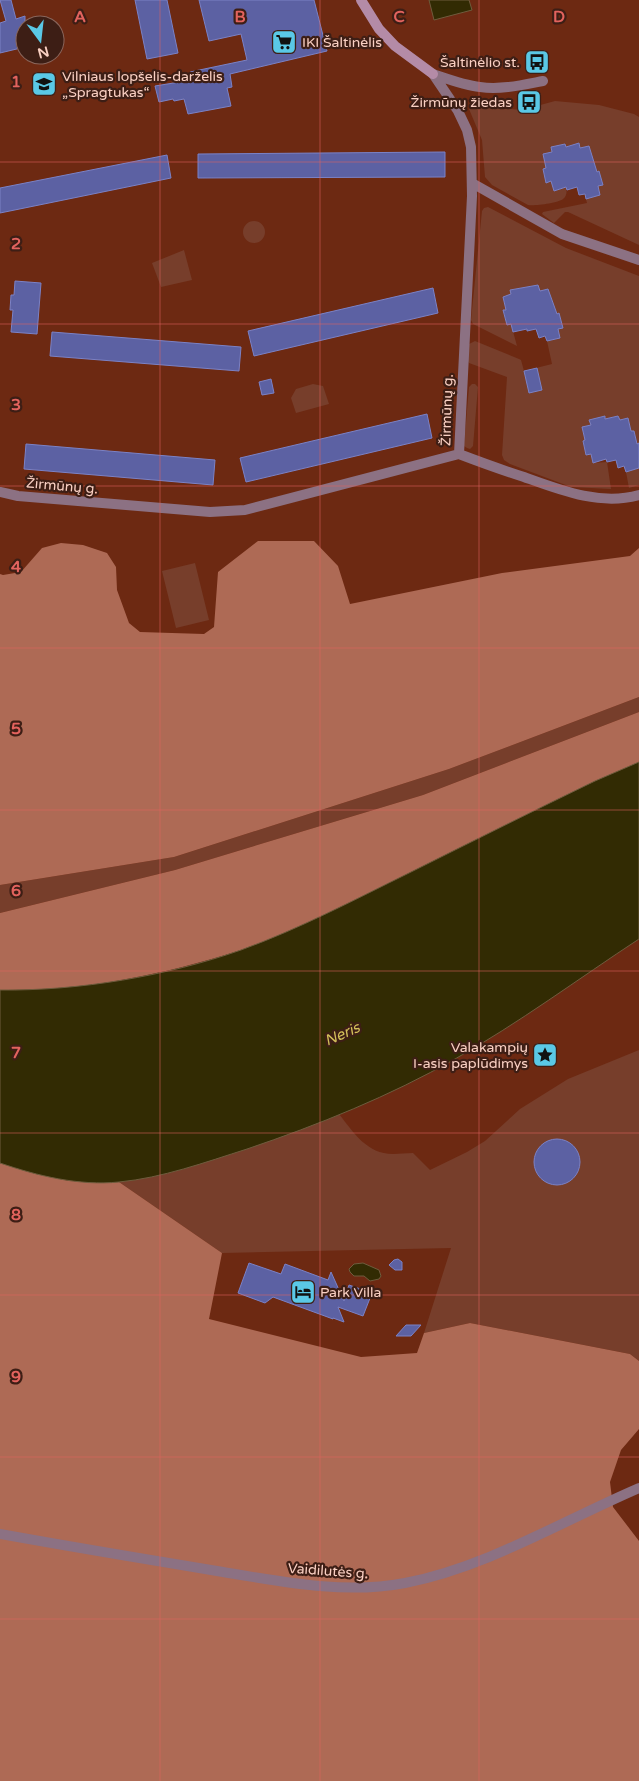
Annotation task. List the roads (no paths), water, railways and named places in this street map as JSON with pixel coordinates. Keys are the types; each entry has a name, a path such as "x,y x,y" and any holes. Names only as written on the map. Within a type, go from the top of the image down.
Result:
{"main road":[{"name":"Žirmūnų g.","path":"361,0 379,29 395,46 433,74"}],"street":[{"path":"433,74 479,87 491,88 543,81"},
{"name":"Žirmūnų g.","path":"0,492 18,496 228,512 245,510 459,454 472,183 471,148 467,130 458,111 433,74"},
{"path":"472,183 562,234 639,260"},
{"path":"459,454 570,494 615,498 639,496"},
{"name":"Vaidilutės g.","path":"0,1534 302,1585 373,1588 406,1583 453,1571 497,1554 590,1509 639,1488"}],"water":[{"path":"429,0 469,0 472,10 434,20"},
{"name":"Neris","path":"639,762 639,939 502,1031 430,1073 353,1109 247,1149 168,1173 135,1180 89,1183 44,1176 0,1163 0,990 61,988 122,980 183,967 241,950 326,914 595,781"},
{"path":"363,1263 379,1270 381,1276 379,1279 370,1281 364,1276 354,1276 350,1272 349,1269 354,1264"}],"place":[{"name":"IKI Šaltinėlis","path":"284,42"},
{"name":"Šaltinėlio st.","path":"537,62"},
{"name":"Vilniaus lopšelis-darželis „Spragtukas“","path":"44,84"},
{"name":"Žirmūnų žiedas","path":"529,102"},
{"name":"Valakampių I-asis paplūdimys","path":"545,1055"},
{"name":"Park Villa","path":"303,1292"}]}
